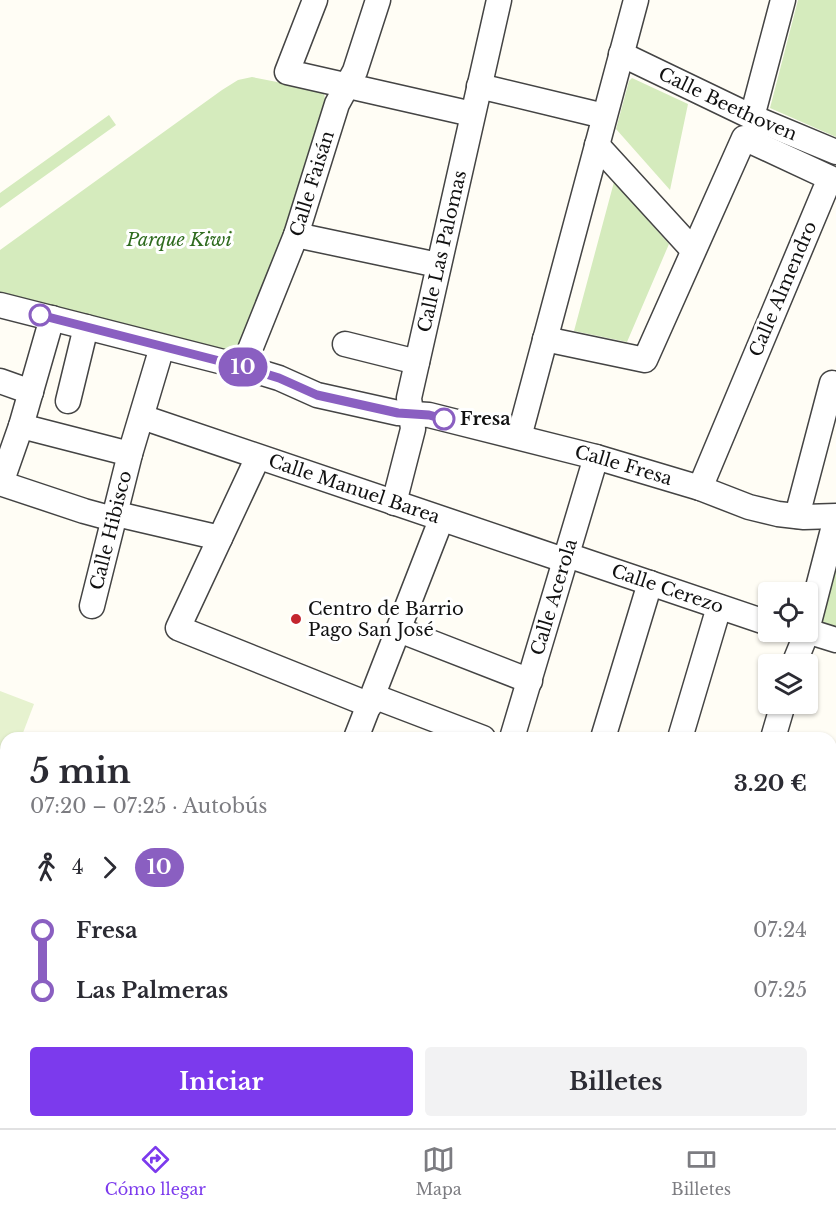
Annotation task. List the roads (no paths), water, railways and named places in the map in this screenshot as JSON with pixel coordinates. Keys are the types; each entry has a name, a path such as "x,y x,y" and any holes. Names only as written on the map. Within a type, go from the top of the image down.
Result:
{"street":[{"path":"315,0 287,72 472,114"},
{"name":"Calle Faisán","path":"243,367 296,235 337,104 355,71 378,0"},
{"name":"Calle Las Palomas","path":"394,503 413,429 409,399 499,0"},
{"path":"519,437 636,0"},
{"path":"545,339 645,360 748,128 783,0"},
{"name":"Calle Beethoven","path":"621,54 748,128 836,152"},
{"path":"479,86 604,116"},
{"name":"Calle Almendro","path":"700,488 830,178 748,128"},
{"path":"597,145 693,250"},
{"path":"296,235 438,264"},
{"name":"Calle Fresa","path":"0,305 243,367 279,378 317,395 411,414 429,415 596,457 700,488 749,507 797,516 836,517"},
{"path":"52,318 21,426 0,483 84,512 106,517 121,515 220,538"},
{"path":"68,401 86,327"},
{"path":"345,344 417,362"},
{"name":"Calle Hibisco","path":"92,606 130,454 162,347"},
{"path":"0,381 31,392"},
{"path":"797,516 832,383 836,384"},
{"name":"Calle Manuel Barea","path":"142,417 441,520 558,558 566,558"},
{"name":"Calle Hibisco","path":"21,426 130,454"},
{"path":"258,457 178,628 465,732"},
{"name":"Calle Acerola","path":"514,732 596,457"},
{"path":"818,588 836,517"},
{"path":"359,732 441,520"},
{"name":"Calle Cerezo","path":"566,558 573,557 758,620"},
{"path":"605,732 650,583"},
{"path":"682,732 720,607"},
{"path":"399,630 530,681"},
{"path":"818,634 836,640"},
{"path":"775,732 780,714"}],"place":[{"name":"Fresa","path":"444,419"},
{"name":"Centro de Barrio Pago San José","path":"296,619"}],"park label":[{"name":"Parque Kiwi","path":"179,240"}]}
